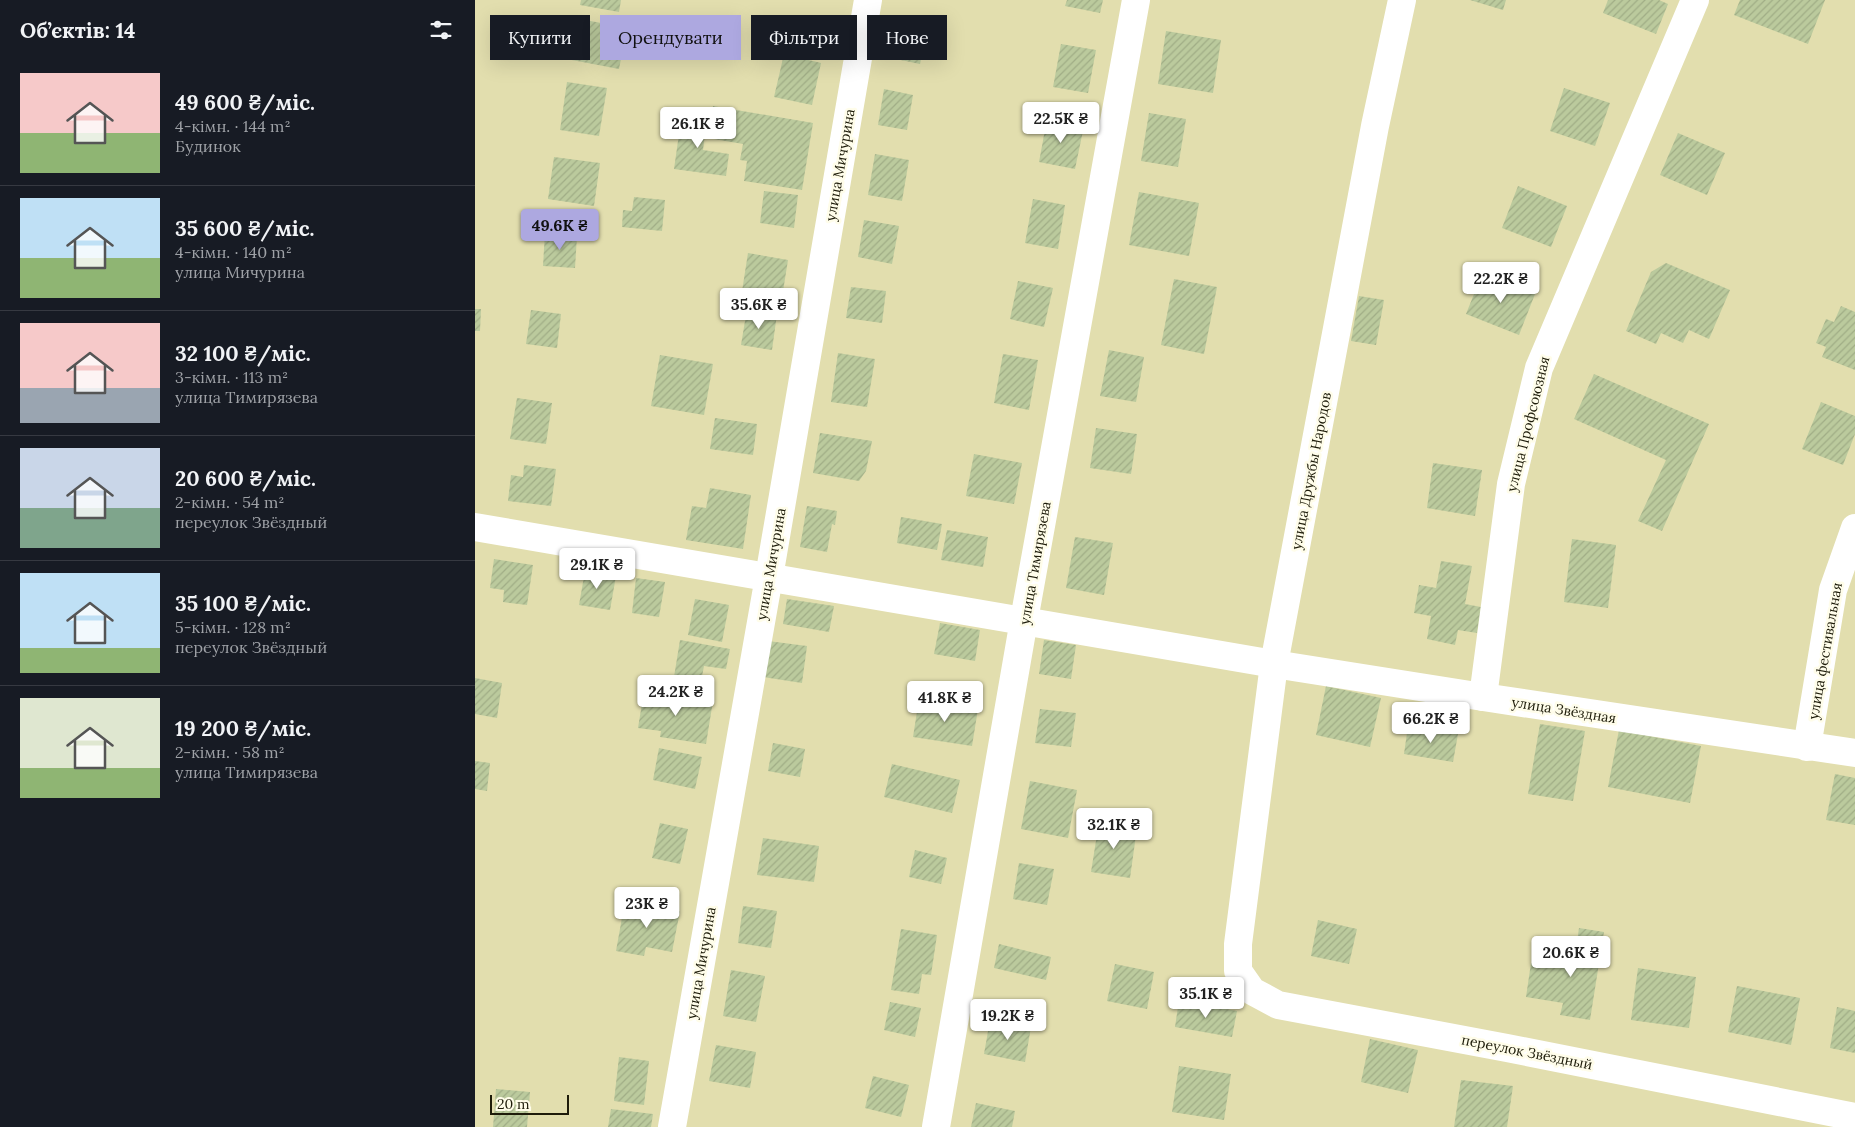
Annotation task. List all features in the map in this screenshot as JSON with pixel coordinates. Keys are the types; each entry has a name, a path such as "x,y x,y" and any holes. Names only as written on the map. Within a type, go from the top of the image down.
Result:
{"street":[{"name":"улица Мичурина","path":"672,1127 868,0"},
{"name":"улица Тимирязева","path":"936,1127 1024,620 1136,0"},
{"name":"улица Дружбы Народов","path":"1238,944 1274,664 1375,126 1402,0"},
{"name":"улица Профсоюзная","path":"1483,697 1511,484 1539,368 1695,0"},
{"name":"улица Звёздная","path":"475,527 1274,664 1855,753"},
{"name":"улица фестивальная","path":"1807,747 1833,590 1855,528"},
{"name":"переулок Звёздный","path":"1238,944 1238,971 1252,991 1278,1005 1855,1117"}],"building":[{"path":"581,0 621,0 619,12 580,5"},
{"path":"1067,0 1103,0 1100,13 1065,6"},
{"path":"1470,0 1506,0 1503,10"},
{"path":"1608,0 1659,0 1668,4 1656,34 1603,13"},
{"path":"1740,0 1825,0 1808,44 1734,15"},
{"path":"590,21 600,23 600,60 621,60 619,69 572,60 590,60"},
{"path":"1166,31 1221,40 1213,93 1158,84"},
{"path":"1061,44 1096,50 1088,93 1053,87"},
{"path":"783,60 809,60 821,63 812,105 774,97"},
{"path":"901,60 921,60 920,64"},
{"path":"567,82 607,88 599,136 560,130"},
{"path":"1564,88 1610,103 1595,146 1550,131"},
{"path":"884,89 913,95 907,130 878,125"},
{"path":"713,106 813,123 802,190 744,181 747,161 740,160 743,144 708,138"},
{"path":"682,113 707,117 703,150 729,154 726,176 674,169"},
{"path":"1149,113 1186,119 1178,167 1141,161"},
{"path":"1047,119 1084,126 1075,169 1039,162"},
{"path":"1678,133 1725,153 1707,195 1660,175"},
{"path":"875,154 909,160 902,201 868,195"},
{"path":"554,157 600,163 594,206 548,199"},
{"path":"1518,186 1567,206 1551,247 1502,228"},
{"path":"764,191 798,195 794,228 760,223"},
{"path":"1139,192 1199,203 1189,256 1129,245"},
{"path":"634,197 665,200 662,231 622,227 623,210 632,211"},
{"path":"1033,199 1065,205 1058,249 1025,243"},
{"path":"864,220 899,226 892,264 858,257"},
{"path":"545,233 577,236 575,268 543,266"},
{"path":"748,253 788,260 780,310 740,304"},
{"path":"1666,263 1730,290 1709,339 1689,330 1683,343 1661,333 1656,344 1626,331 1651,272"},
{"path":"1482,274 1535,294 1519,335 1466,314"},
{"path":"1174,279 1217,287 1204,354 1161,345"},
{"path":"1018,281 1053,288 1044,327 1010,319"},
{"path":"851,287 886,291 882,323 846,318"},
{"path":"1359,296 1384,300 1376,345 1351,341"},
{"path":"1841,306 1855,312 1855,370 1822,357 1826,347 1816,343 1826,319 1834,322"},
{"path":"475,309 481,309 480,331 475,331"},
{"path":"747,309 777,314 772,350 741,345"},
{"path":"531,310 561,314 557,348 526,344"},
{"path":"1109,350 1144,357 1136,402 1100,396"},
{"path":"838,353 875,359 867,407 831,402"},
{"path":"1003,354 1038,360 1029,410 994,403"},
{"path":"660,355 713,364 704,415 651,406"},
{"path":"1594,374 1709,424 1662,531 1638,521 1666,460 1574,419"},
{"path":"517,398 552,403 546,444 510,439"},
{"path":"1821,402 1855,416 1855,434 1843,465 1802,449"},
{"path":"715,418 757,424 753,455 710,449"},
{"path":"1096,428 1137,434 1131,474 1090,468"},
{"path":"820,433 872,441 866,471 859,481 813,473"},
{"path":"974,454 1022,463 1014,504 966,496"},
{"path":"1433,463 1482,470 1475,516 1427,508"},
{"path":"524,465 556,469 551,506 508,501 511,475 523,477"},
{"path":"710,488 751,495 743,549 686,540 692,506 706,508"},
{"path":"807,506 837,511 835,525 832,524 827,552 800,547"},
{"path":"901,517 942,524 937,550 897,543"},
{"path":"947,530 988,537 983,567 941,560"},
{"path":"1075,537 1113,543 1104,595 1066,588"},
{"path":"1572,539 1616,545 1608,608 1564,602"},
{"path":"494,559 533,565 527,605 503,602 504,590 490,588"},
{"path":"1441,561 1472,566 1465,604 1481,607 1477,633 1458,630 1455,645 1427,639 1431,616 1414,613 1419,585 1436,588"},
{"path":"585,571 616,576 610,610 579,605"},
{"path":"636,578 665,582 659,617 632,613"},
{"path":"695,599 729,605 722,642 688,635"},
{"path":"787,599 834,606 829,632 783,624"},
{"path":"940,623 980,630 975,661 934,654"},
{"path":"680,640 730,649 726,669 704,666 700,687 673,683"},
{"path":"1044,640 1076,645 1071,679 1039,674"},
{"path":"768,641 807,646 802,683 763,677"},
{"path":"475,678 502,683 497,718 475,714"},
{"path":"1326,686 1381,698 1370,747 1316,735"},
{"path":"644,691 713,701 706,744 660,737 661,731 638,728"},
{"path":"919,699 978,709 972,746 913,737"},
{"path":"1040,709 1076,713 1071,747 1035,743"},
{"path":"1540,724 1585,731 1573,801 1528,794"},
{"path":"1408,726 1458,734 1453,762 1404,754"},
{"path":"1619,730 1701,746 1690,803 1608,787"},
{"path":"773,743 805,749 800,777 768,771"},
{"path":"659,748 702,757 695,789 653,780"},
{"path":"475,761 490,763 487,791 475,789"},
{"path":"892,764 960,780 952,813 884,797"},
{"path":"1835,774 1855,778 1855,825 1826,820"},
{"path":"1030,781 1077,790 1068,838 1021,829"},
{"path":"1099,822 1137,828 1130,878 1091,872"},
{"path":"660,823 688,829 680,864 652,858"},
{"path":"763,838 819,846 814,882 757,875"},
{"path":"915,850 947,858 941,884 909,877"},
{"path":"1019,863 1054,869 1047,905 1013,899"},
{"path":"625,901 680,911 672,952 646,947 644,956 616,951"},
{"path":"743,906 777,911 771,948 738,943"},
{"path":"1318,920 1357,929 1349,964 1311,956"},
{"path":"1579,928 1604,932 1590,1020 1560,1015 1563,1003 1526,997 1531,963 1573,969"},
{"path":"901,929 937,935 931,975 922,974 919,994 891,990"},
{"path":"999,944 1051,957 1046,980 994,968"},
{"path":"1115,964 1154,972 1147,1009 1107,1001"},
{"path":"1638,968 1696,977 1689,1028 1631,1020"},
{"path":"731,970 765,976 756,1022 723,1016"},
{"path":"1737,986 1800,998 1791,1045 1728,1032"},
{"path":"1179,1000 1237,1011 1232,1037 1175,1027"},
{"path":"890,1002 921,1008 915,1037 884,1030"},
{"path":"1837,1007 1855,1011 1855,1053 1830,1048"},
{"path":"990,1020 1031,1027 1025,1062 984,1054"},
{"path":"1370,1039 1418,1050 1408,1093 1361,1082"},
{"path":"716,1045 756,1052 750,1088 709,1081"},
{"path":"619,1057 649,1061 644,1105 614,1101"},
{"path":"1179,1066 1231,1074 1224,1120 1172,1112"},
{"path":"873,1076 909,1085 901,1117 865,1108"},
{"path":"1461,1080 1513,1086 1507,1127 1454,1127"},
{"path":"496,1089 530,1092 527,1127 493,1127"},
{"path":"976,1103 1015,1111 1012,1127 971,1127"},
{"path":"611,1109 653,1114 651,1127 608,1127"}]}
